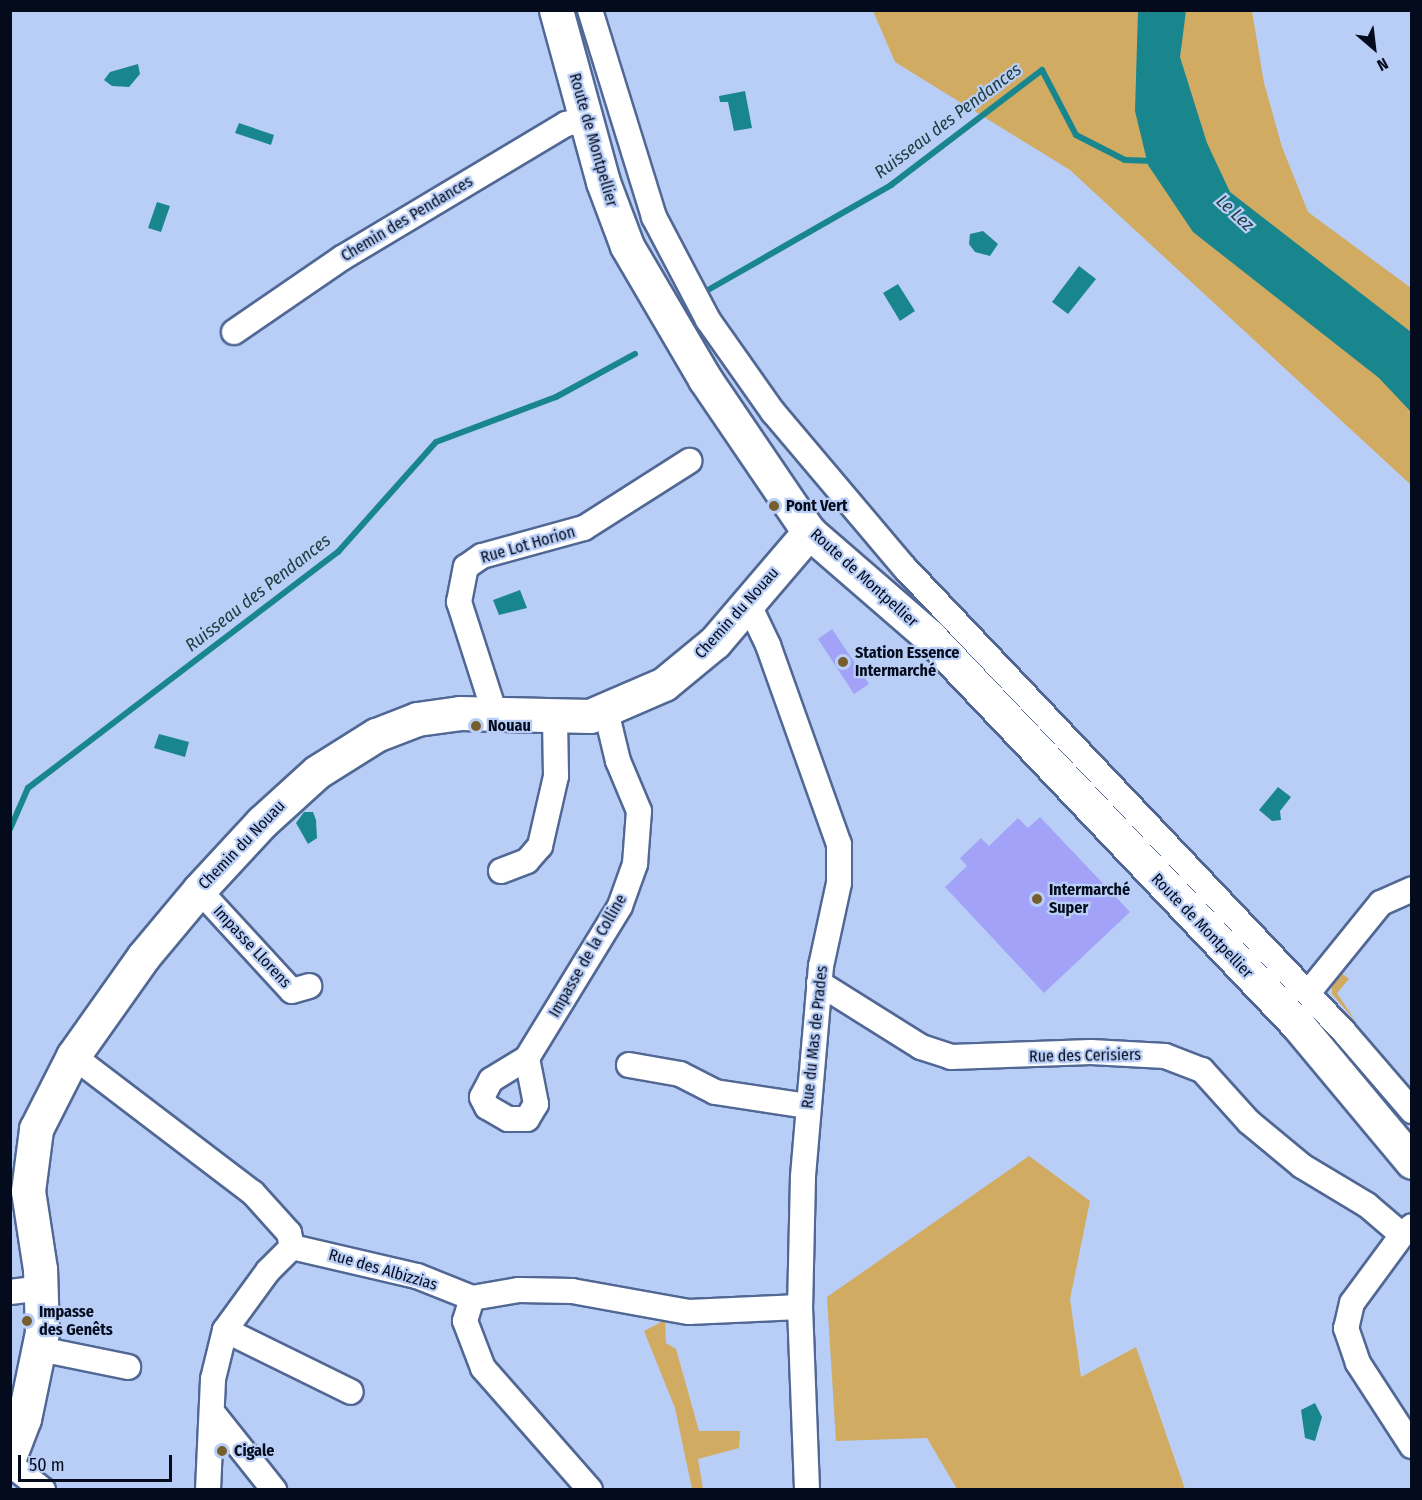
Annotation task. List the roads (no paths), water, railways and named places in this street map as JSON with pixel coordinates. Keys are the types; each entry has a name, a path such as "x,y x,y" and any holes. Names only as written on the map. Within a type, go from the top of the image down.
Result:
{"main road":[{"name":"Route de Montpellier","path":"556,10 603,182 627,246 705,379 809,531 929,636 1158,883 1298,1025 1412,1162"},
{"name":"Chemin du Nouau","path":"10,1455 40,1349 26,1290 28,1191 31,1152 36,1129 73,1056 143,957 199,890 262,822 346,751 417,720 495,714 555,717 606,711 680,672 748,603 809,531"}],"street":[{"name":"Route de Montpellier","path":"590,10 654,217 708,320 773,412 905,568 1308,993 1412,1111"},
{"name":"Chemin des Pendances","path":"234,332 283,294 566,124 586,119"},
{"name":"Rue Lot Horion","path":"495,714 459,602 466,567 482,556 584,528 689,461"},
{"name":"Rue du Mas de Prades","path":"748,603 768,645 839,844 839,883 819,983 808,1106 800,1307 807,1490"},
{"name":"Impasse de la Colline","path":"527,1058 620,906 635,864 639,811 618,761 606,711"},
{"path":"501,871 526,861 540,846 556,776 555,717"},
{"path":"1308,993 1381,903 1412,889"},
{"name":"Impasse Llorens","path":"199,890 292,991 309,986"},
{"name":"Rue des Cerisiers","path":"819,983 921,1047 951,1057 1165,1056 1202,1070 1258,1130 1407,1231"},
{"path":"73,1056 254,1193 289,1233 292,1247 268,1271 225,1330 213,1379 208,1490"},
{"path":"629,1065 680,1074 715,1092 808,1106"},
{"path":"1407,1231 1358,1294 1346,1328 1358,1363 1412,1446"},
{"name":"Rue des Albizzias","path":"292,1247 406,1273 472,1298"},
{"path":"590,1490 483,1368 465,1321 472,1298 519,1290 572,1291 689,1312 800,1307"},
{"path":"225,1330 351,1392"},
{"path":"40,1349 128,1367"},
{"path":"212,1412 274,1490"},
{"path":"10,1464 43,1490"}],"water":[{"name":"Le Lez","path":"1138,11 1186,11 1180,57 1207,143 1230,192 1411,332 1411,412 1379,378 1193,232 1148,165 1135,111"},
{"path":"138,64 140,74 129,87 112,86 104,80 110,72"},
{"path":"745,91 752,128 734,131 728,102 720,102 719,96"},
{"path":"239,123 274,135 271,145 235,133"},
{"path":"157,202 170,206 161,232 148,228"},
{"path":"983,231 998,244 990,256 975,252 969,244 970,234"},
{"path":"1079,266 1096,279 1068,314 1052,302"},
{"path":"898,284 915,311 900,321 883,293"},
{"path":"520,590 527,608 499,615 493,600"},
{"path":"159,734 189,742 185,757 154,748"},
{"path":"1278,787 1291,797 1280,811 1281,820 1272,821 1259,810"},
{"path":"304,812 313,812 316,820 317,838 308,844 296,823"},
{"path":"1315,1403 1322,1417 1315,1441 1305,1438 1301,1410"}],"waterway":[{"name":"Ruisseau des Pendances","path":"708,290 891,185 1042,70 1076,135 1125,160 1154,161"},
{"name":"Ruisseau des Pendances","path":"10,829 28,788 338,552 436,442 556,397 635,354"}],"place":[{"name":"Pont Vert","path":"774,506"},
{"name":"Station Essence Intermarché","path":"843,662"},
{"name":"Nouau","path":"476,726"},
{"name":"Intermarché Super","path":"1037,899"},
{"name":"Impasse des Genêts","path":"27,1321"},
{"name":"Cigale","path":"222,1451"}]}
